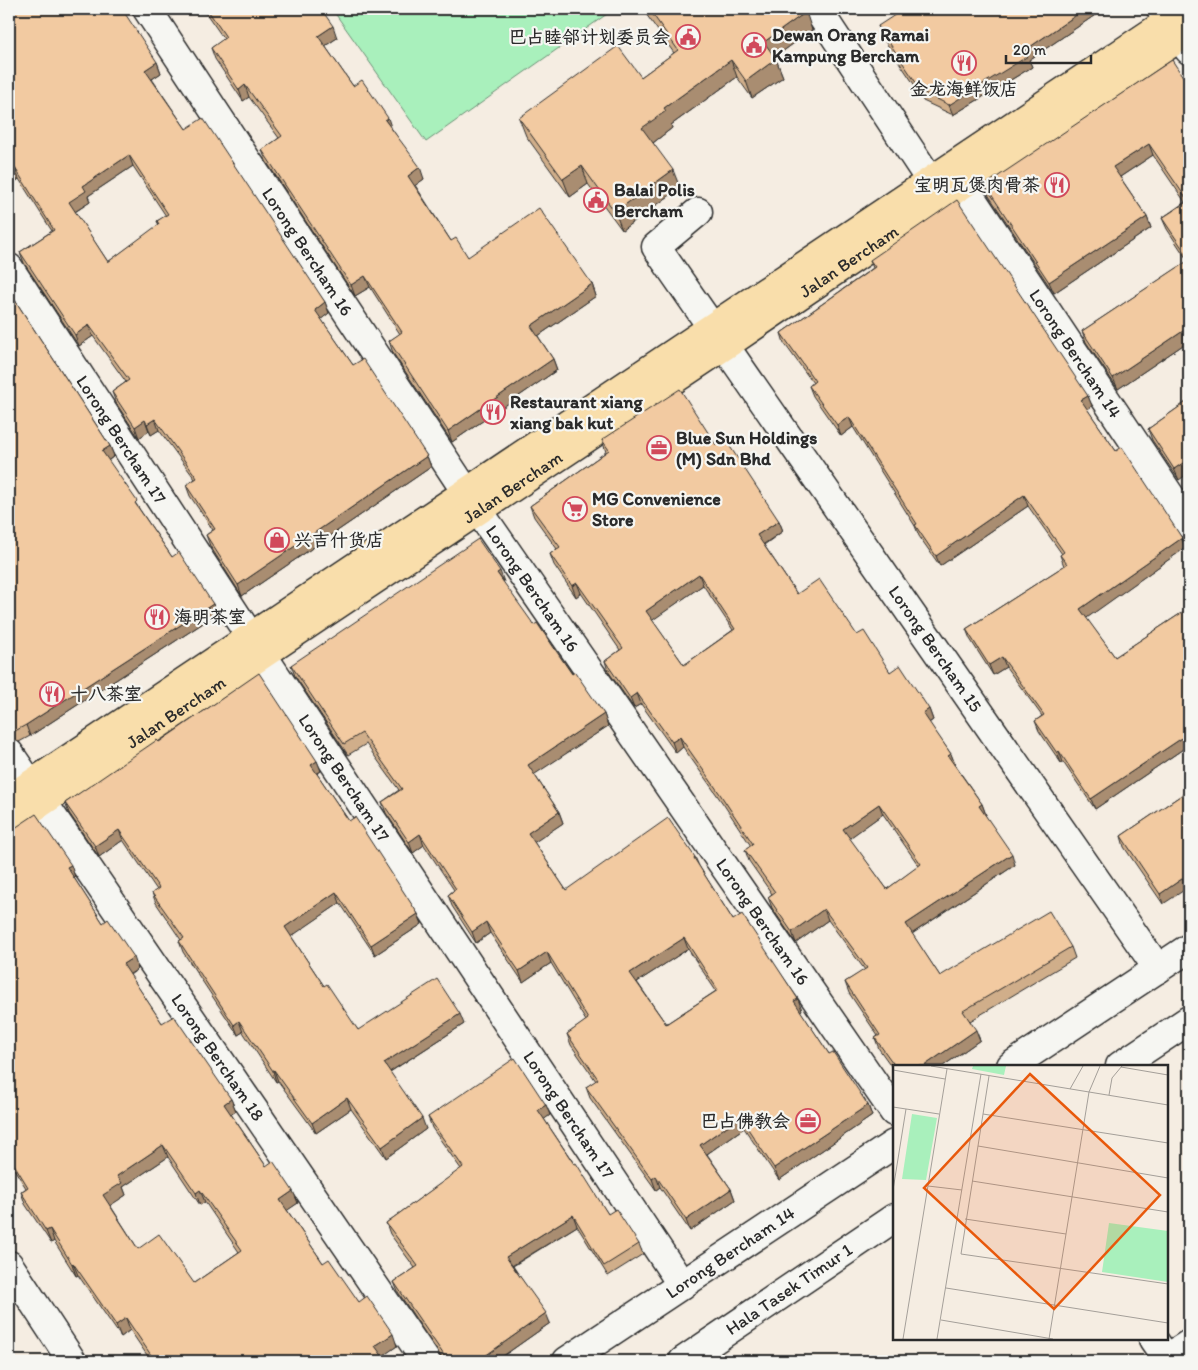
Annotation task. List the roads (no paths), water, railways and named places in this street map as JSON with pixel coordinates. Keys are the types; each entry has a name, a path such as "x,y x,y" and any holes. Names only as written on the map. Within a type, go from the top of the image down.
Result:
{"main road":[{"name":"Jalan Bercham","path":"718,336 923,211 1179,26"},
{"name":"Jalan Bercham","path":"9,824 27,795 472,502 718,336 975,149 1179,26"}],"street":[{"name":"Lorong Bercham 16","path":"146,9 472,502 893,1111"},
{"path":"817,9 930,180 934,188 923,211"},
{"path":"930,180 962,184 960,176 962,169 975,149"},
{"name":"Lorong Bercham 14","path":"962,184 1189,524"},
{"name":"Lorong Bercham 15","path":"698,212 656,247 1158,969"},
{"name":"Lorong Bercham 17","path":"9,268 256,645 682,1285"},
{"name":"Lorong Bercham 18","path":"9,753 27,795 426,1361"},
{"path":"1013,1065 1189,948"},
{"path":"1122,1065 1189,1020"},
{"name":"Lorong Bercham 14","path":"567,1361 893,1145"},
{"name":"Hala Tasek Timur 1","path":"683,1361 893,1219"},
{"path":"9,1265 72,1361"}],"place":[{"name":"巴占睦邻计划委员会","path":"688,37"},
{"name":"Dewan Orang Ramai Kampung Bercham","path":"754,45"},
{"name":"金龙海鲜饭店","path":"964,63"},
{"name":"宝明瓦煲肉骨茶","path":"1057,185"},
{"name":"Balai Polis Bercham","path":"596,200"},
{"name":"Restaurant xiang xiang bak kut","path":"493,412"},
{"name":"Blue Sun Holdings (M) Sdn Bhd","path":"659,448"},
{"name":"MG Convenience Store","path":"575,509"},
{"name":"兴吉什货店","path":"277,540"},
{"name":"海明茶室","path":"157,617"},
{"name":"十八茶室","path":"52,694"},
{"name":"巴占佛教会","path":"808,1121"}]}
